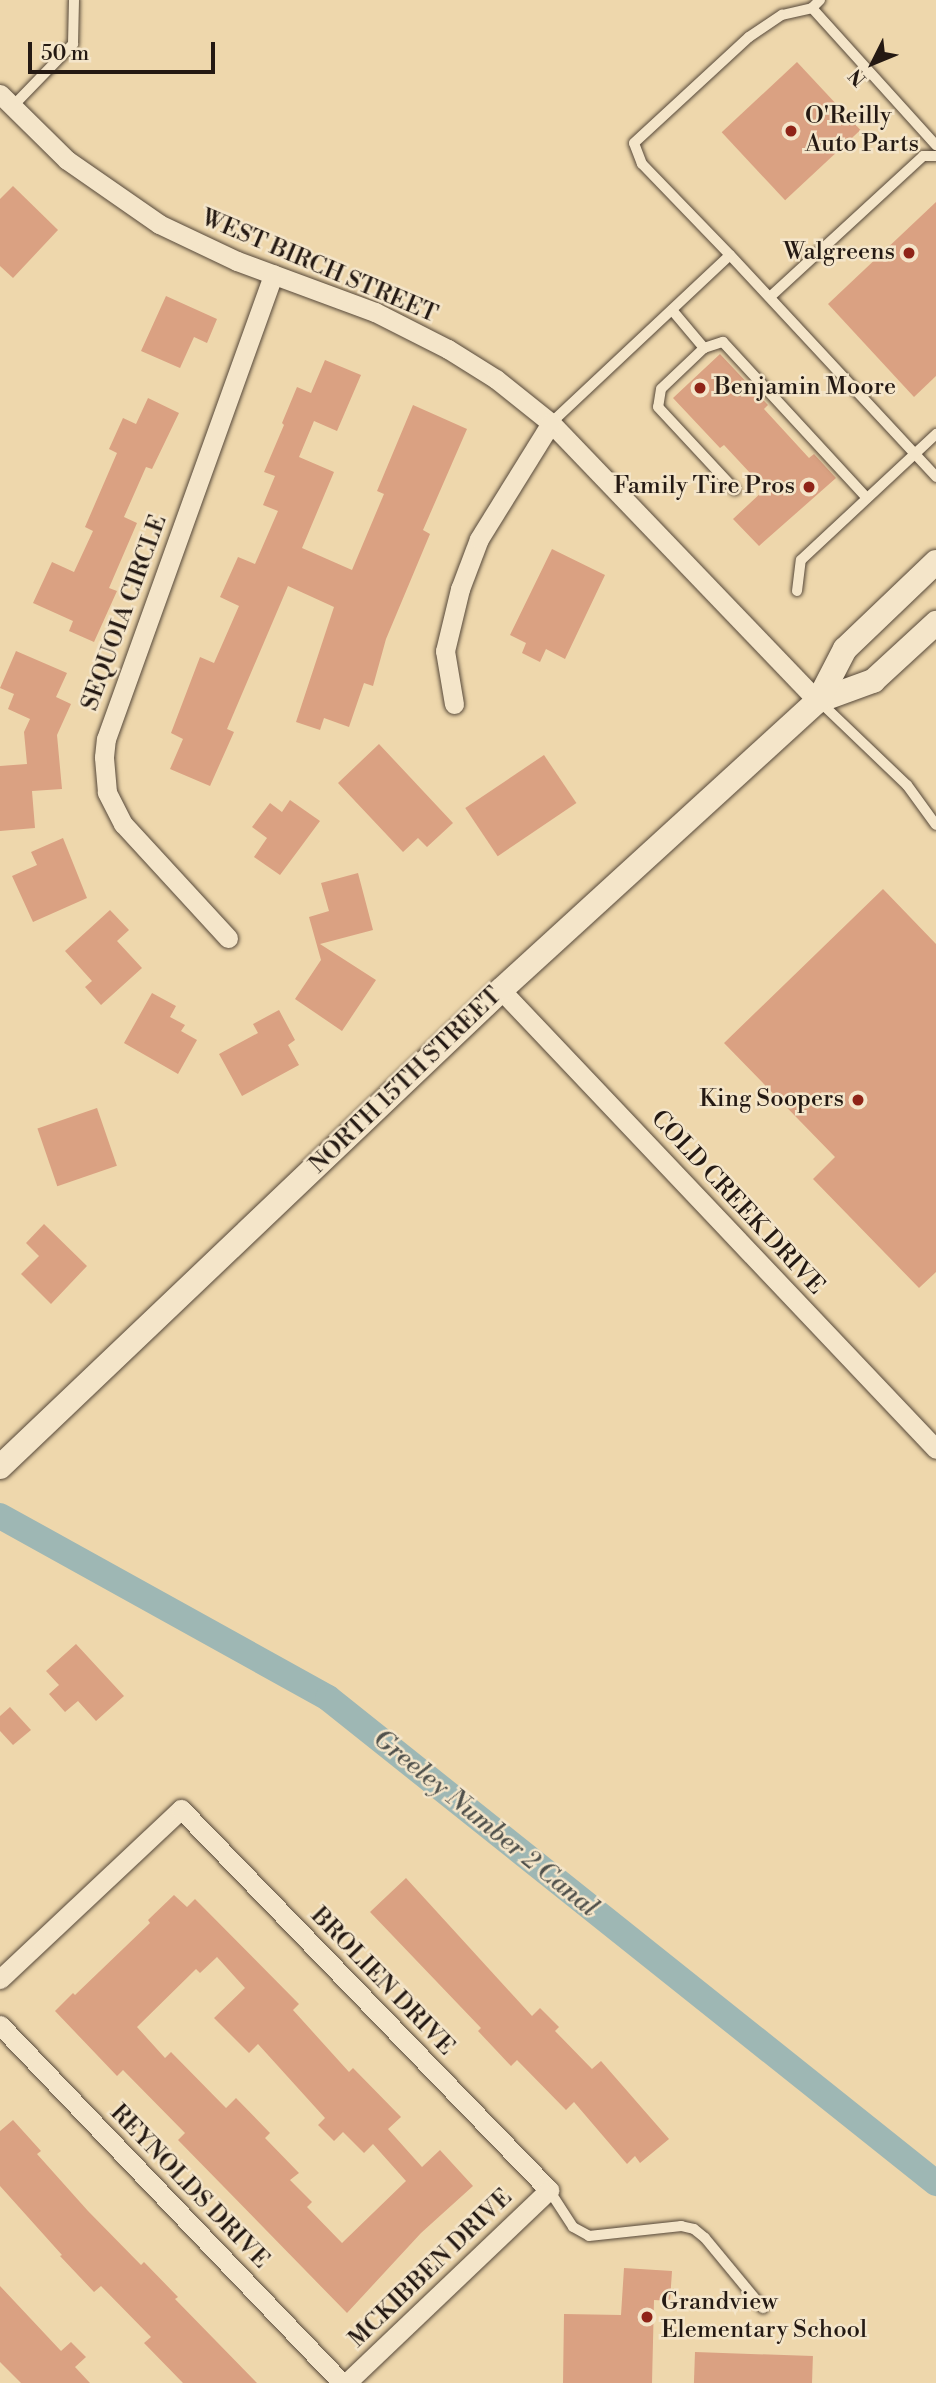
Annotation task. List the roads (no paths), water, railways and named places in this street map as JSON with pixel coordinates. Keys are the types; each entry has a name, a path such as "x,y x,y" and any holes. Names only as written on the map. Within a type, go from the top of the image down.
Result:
{"street":[{"name":"WEST BIRCH STREET","path":"4,106 67,160 136,211 194,242 375,312 418,333 496,380 551,423 818,701"},
{"name":"SEQUOIA CIRCLE","path":"228,938 123,824 107,792 104,757 106,739 273,274"},
{"path":"454,704 445,651 460,589 479,539 551,423"},
{"name":"NORTH 15TH STREET","path":"1,1466 501,990 818,701 845,649 930,569"},
{"name":"NORTH 15TH STREET","path":"818,701 873,681 936,623"},
{"name":"COLD CREEK DRIVE","path":"501,990 936,1449"},
{"name":"BROLIEN DRIVE","path":"0,1979 181,1809 549,2190"},
{"name":"REYNOLDS DRIVE","path":"0,2025 344,2383"},
{"name":"MCKIBBEN DRIVE","path":"344,2383 549,2190"}],"lane":[{"path":"4,106 73,44 74,0"},
{"path":"820,0 812,8 782,15 748,37 634,143 642,164 771,296 936,477"},
{"path":"812,8 936,145"},
{"path":"771,296 923,156 936,156"},
{"path":"551,423 730,255"},
{"path":"672,310 704,348"},
{"path":"735,490 658,407 661,389 704,348 723,342 867,498"},
{"path":"797,591 801,560 936,434"},
{"path":"818,701 907,785 936,825"},
{"path":"549,2190 573,2227 589,2236 681,2226 694,2229 705,2238 764,2308"}],"waterway":[{"name":"Greeley Number 2 Canal","path":"0,1516 328,1698 936,2183"}],"place":[{"name":"O'Reilly Auto Parts","path":"791,131"},
{"name":"Walgreens","path":"909,253"},
{"name":"Benjamin Moore","path":"700,388"},
{"name":"Family Tire Pros","path":"809,487"},
{"name":"King Soopers","path":"858,1100"},
{"name":"Grandview Elementary School","path":"647,2317"}]}
